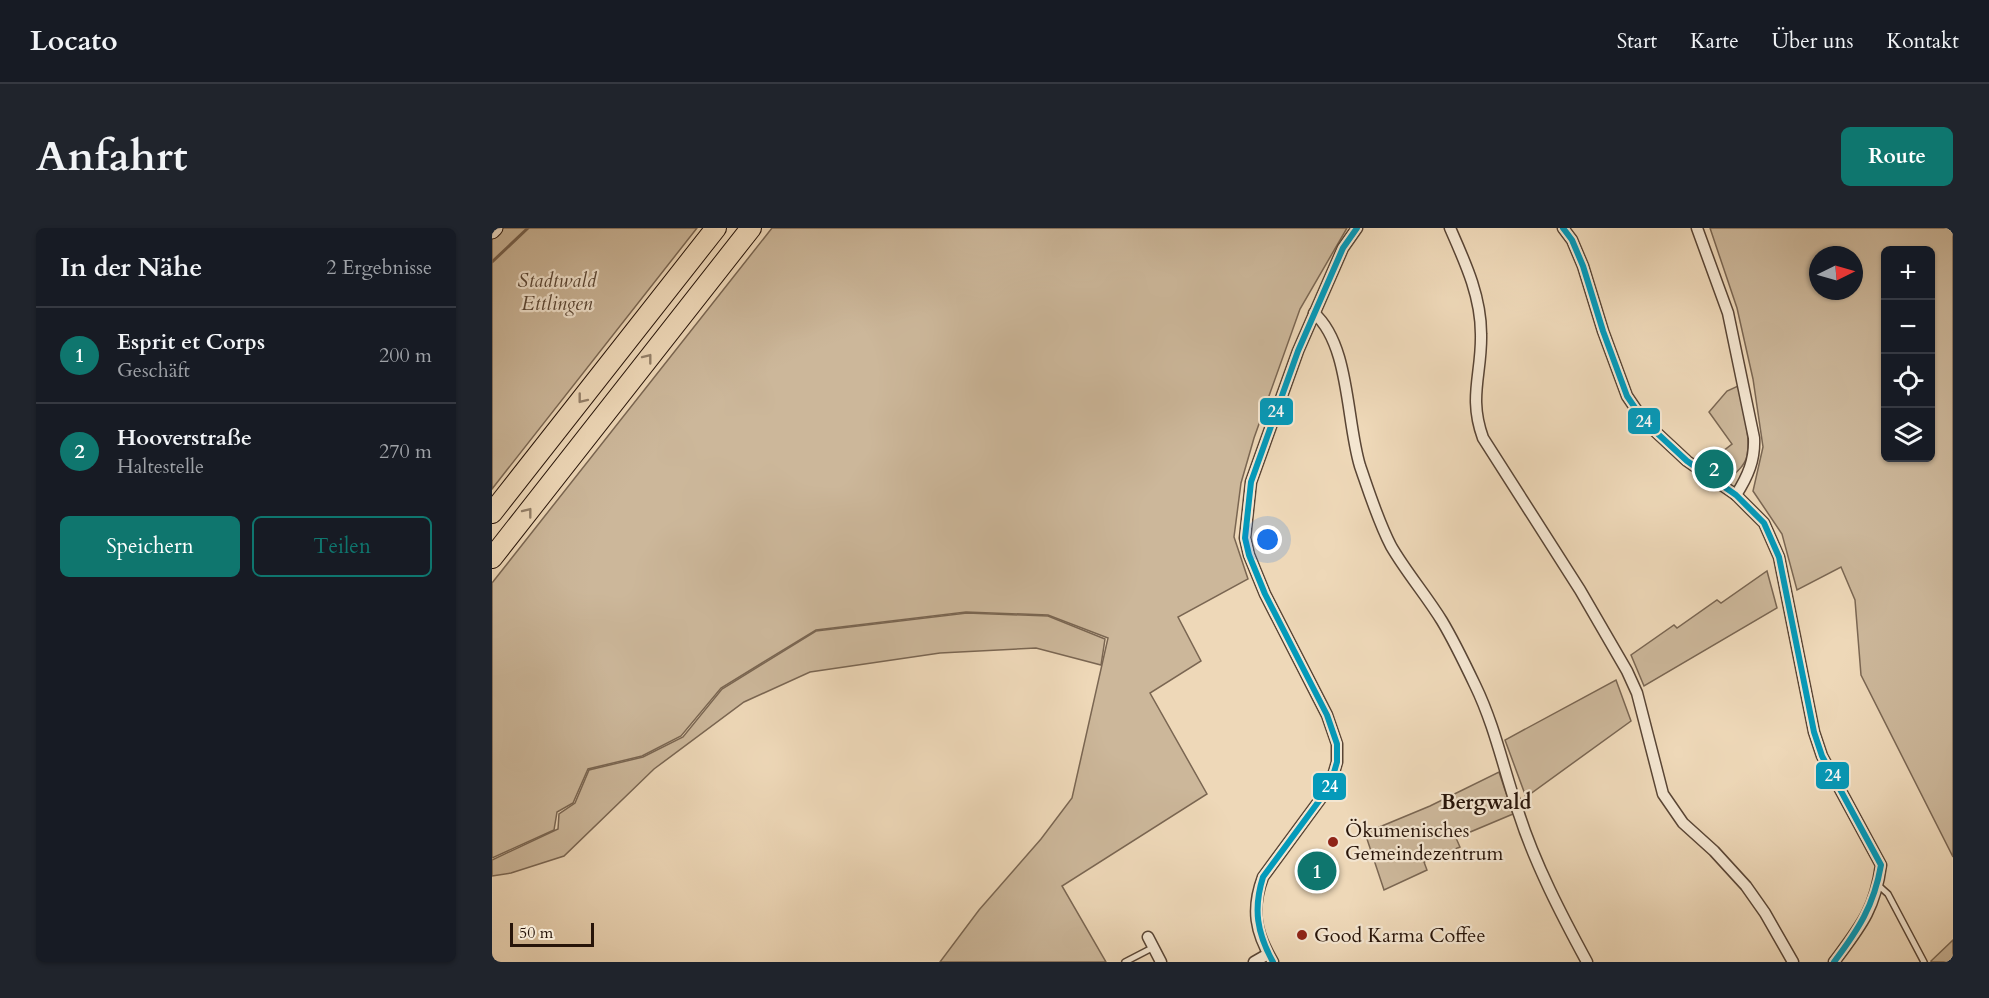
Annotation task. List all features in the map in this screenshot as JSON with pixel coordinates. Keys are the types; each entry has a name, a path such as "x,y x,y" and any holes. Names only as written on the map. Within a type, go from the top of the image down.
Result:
{"highway":[{"path":"492,513 717,228"},
{"path":"492,558 751,228"}],"street":[{"path":"1254,962 1271,958 1257,926 1254,907 1257,892 1263,877 1330,786 1337,762 1337,744 1327,715 1265,594 1249,555 1245,538 1251,483 1298,351 1343,248 1357,228"},
{"path":"1450,228 1475,289 1479,305 1481,335 1475,407 1483,438 1586,599 1627,670 1637,693 1663,794 1683,824 1714,851 1746,886 1794,962"},
{"path":"1563,228 1572,240 1583,266 1603,332 1627,396 1644,421 1687,460 1736,495 1764,523 1779,557 1814,732 1822,756 1881,866 1878,885 1867,917 1834,962"},
{"path":"1697,228 1728,313 1754,438 1755,454 1747,477 1736,495"},
{"path":"1314,313 1324,322 1334,341 1341,365 1355,448 1368,490 1391,545 1442,622 1476,687 1497,740 1518,814 1587,962"},
{"path":"1151,942 1161,962"}],"lane":[{"path":"1878,885 1888,894 1924,962"},
{"path":"1125,962 1151,942"}],"green space":[{"name":"Stadtwald Ettlingen","path":"492,228 697,228 492,489"},
{"path":"772,228 1347,228 1300,309 1254,438 1241,483 1234,537 1248,579 1178,617 1201,661 1150,693 1207,794 1062,886 1106,962 940,962 979,910 1041,839 1072,798 1108,638 1048,615 966,612 816,630 721,688 681,736 642,756 588,769 573,803 557,812 554,830 492,858 492,583"},
{"path":"1710,228 1953,228 1953,857 1861,675 1855,600 1841,567 1797,590 1782,534 1753,491 1763,447 1753,379 1737,308"},
{"path":"1738,386 1746,421 1748,448 1744,462 1730,478 1709,462 1732,444 1709,412 1727,391"},
{"path":"1767,571 1777,608 1644,686 1631,655 1674,625 1677,628 1717,600 1721,603"},
{"path":"967,613 1048,616 1105,639 1101,665 1036,648 940,653 810,672 744,702 654,769 564,856 511,873 492,876 492,860 558,829 559,814 575,803 589,770 643,757 683,737 722,689 816,631"},
{"path":"1616,680 1631,721 1526,797 1505,740"},
{"path":"1499,772 1513,814 1456,838 1460,847 1424,862 1427,870 1384,890 1365,833 1430,806"},
{"path":"1953,940 1953,962 1931,962 1931,961"}],"waterway":[{"path":"492,262 528,228"}],"transit line":[{"name":"24","path":"1273,962 1263,941 1258,921 1258,900 1263,877 1330,786 1337,762 1337,744 1327,715 1265,594 1249,555 1245,538 1251,482 1298,351 1343,248 1357,228"},
{"name":"24","path":"1563,228 1572,240 1583,266 1603,331 1627,396 1644,421 1687,461 1736,495 1764,523 1779,557 1814,732 1822,756 1881,865 1874,893 1864,917 1834,962"}],"place":[{"name":"Hooverstraße","path":"1714,469"},
{"name":"Ökumenisches Gemeindezentrum","path":"1333,842"},
{"name":"Esprit et Corps","path":"1317,871"},
{"name":"Good Karma Coffee","path":"1302,935"}],"district":[{"name":"Bergwald","path":"1486,802"}]}
